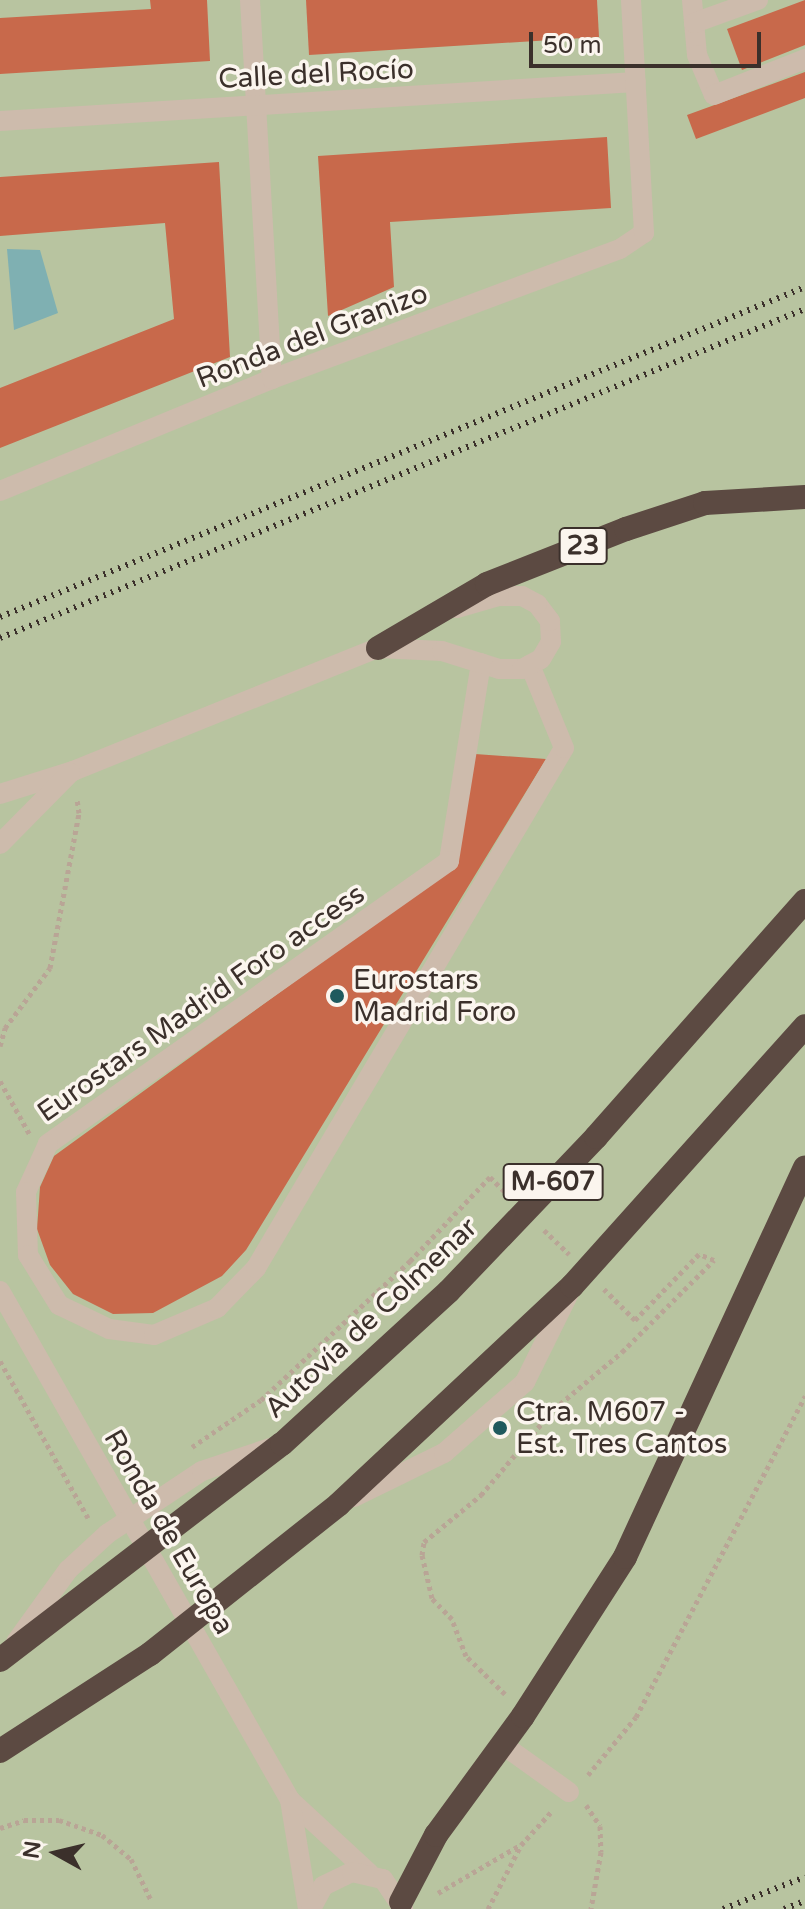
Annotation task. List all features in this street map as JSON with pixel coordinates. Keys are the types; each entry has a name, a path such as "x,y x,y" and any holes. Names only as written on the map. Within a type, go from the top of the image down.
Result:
{"highway":[{"name":"23","path":"378,648 487,584 705,503 805,497"},
{"name":"Autovía de Colmenar","path":"2,1659 282,1444 449,1291 596,1137 805,901"},
{"name":"M-607","path":"0,1751 150,1654 339,1504 576,1276 805,1026"},
{"path":"410,1904 436,1835 523,1716 625,1557 805,1168"}],"street":[{"path":"250,0 272,379"},
{"path":"631,0 636,82"},
{"path":"692,0 697,55 714,95 805,59"},
{"path":"694,23 758,0"},
{"name":"Calle del Rocío","path":"0,121 636,82"},
{"name":"Ronda del Granizo","path":"0,491 272,379 620,249 644,233 636,82"},
{"path":"0,794 73,771 378,648 442,651 499,669 530,665 541,659 551,642 550,621 537,604 522,596 499,596 443,612"},
{"name":"Eurostars Madrid Foro access","path":"481,663 449,861 48,1144 26,1192 28,1255 59,1305 109,1329 154,1335 217,1308 256,1268 564,748 530,665"},
{"path":"0,844 73,771"},
{"path":"339,1504 444,1453 525,1382 576,1276"},
{"name":"Ronda de Europa","path":"0,1291 290,1800 369,1873 410,1904"},
{"path":"2,1659 68,1570 107,1534 202,1471 282,1444"},
{"path":"503,1745 569,1792"},
{"name":"Ronda de Europa","path":"290,1800 310,1909"},
{"path":"310,1909 323,1886 336,1876 369,1873"}],"path":[{"path":"0,1046 5,1028 50,968 79,813 73,771"},
{"path":"0,1081 43,1156"},
{"path":"188,1450 261,1400 410,1261 490,1177 512,1199"},
{"path":"534,1221 576,1276"},
{"path":"523,1716 466,1656 452,1619 432,1598 422,1555 424,1542 501,1476 569,1395 622,1352 714,1260 699,1254 635,1320 602,1287"},
{"path":"0,1361 88,1519 99,1512"},
{"path":"488,1909 521,1845 636,1717 805,1396"},
{"path":"569,1792 600,1826 601,1852 591,1909"},
{"path":"0,1828 24,1820 59,1820 102,1835 131,1859 151,1900"},
{"path":"410,1904 521,1845"}],"green space":[{"path":"0,0 805,0 805,1909 0,1909"}],"water":[{"path":"7,249 40,250 58,313 14,330"}],"building":[{"path":"150,0 207,0 210,61 0,74 0,18 151,9"},
{"path":"306,0 597,0 599,37 309,55"},
{"path":"805,0 805,45 742,70 727,29"},
{"path":"805,72 805,98 696,139 687,115"},
{"path":"607,137 611,208 390,222 394,287 328,316 318,156"},
{"path":"219,162 230,357 0,448 0,388 174,319 165,223 0,236 0,177"},
{"name":"Eurostars Madrid Foro","path":"475,754 546,759 246,1250 222,1276 153,1313 113,1314 73,1294 50,1265 37,1229 40,1187 54,1156 454,866"}],"railway":[{"path":"0,617 805,287"},
{"path":"0,638 805,309"},
{"path":"723,1909 805,1877"},
{"path":"784,1909 805,1901"}],"place":[{"name":"Eurostars Madrid Foro","path":"337,996"},
{"name":"Ctra. M607 - Est. Tres Cantos","path":"500,1428"}]}
